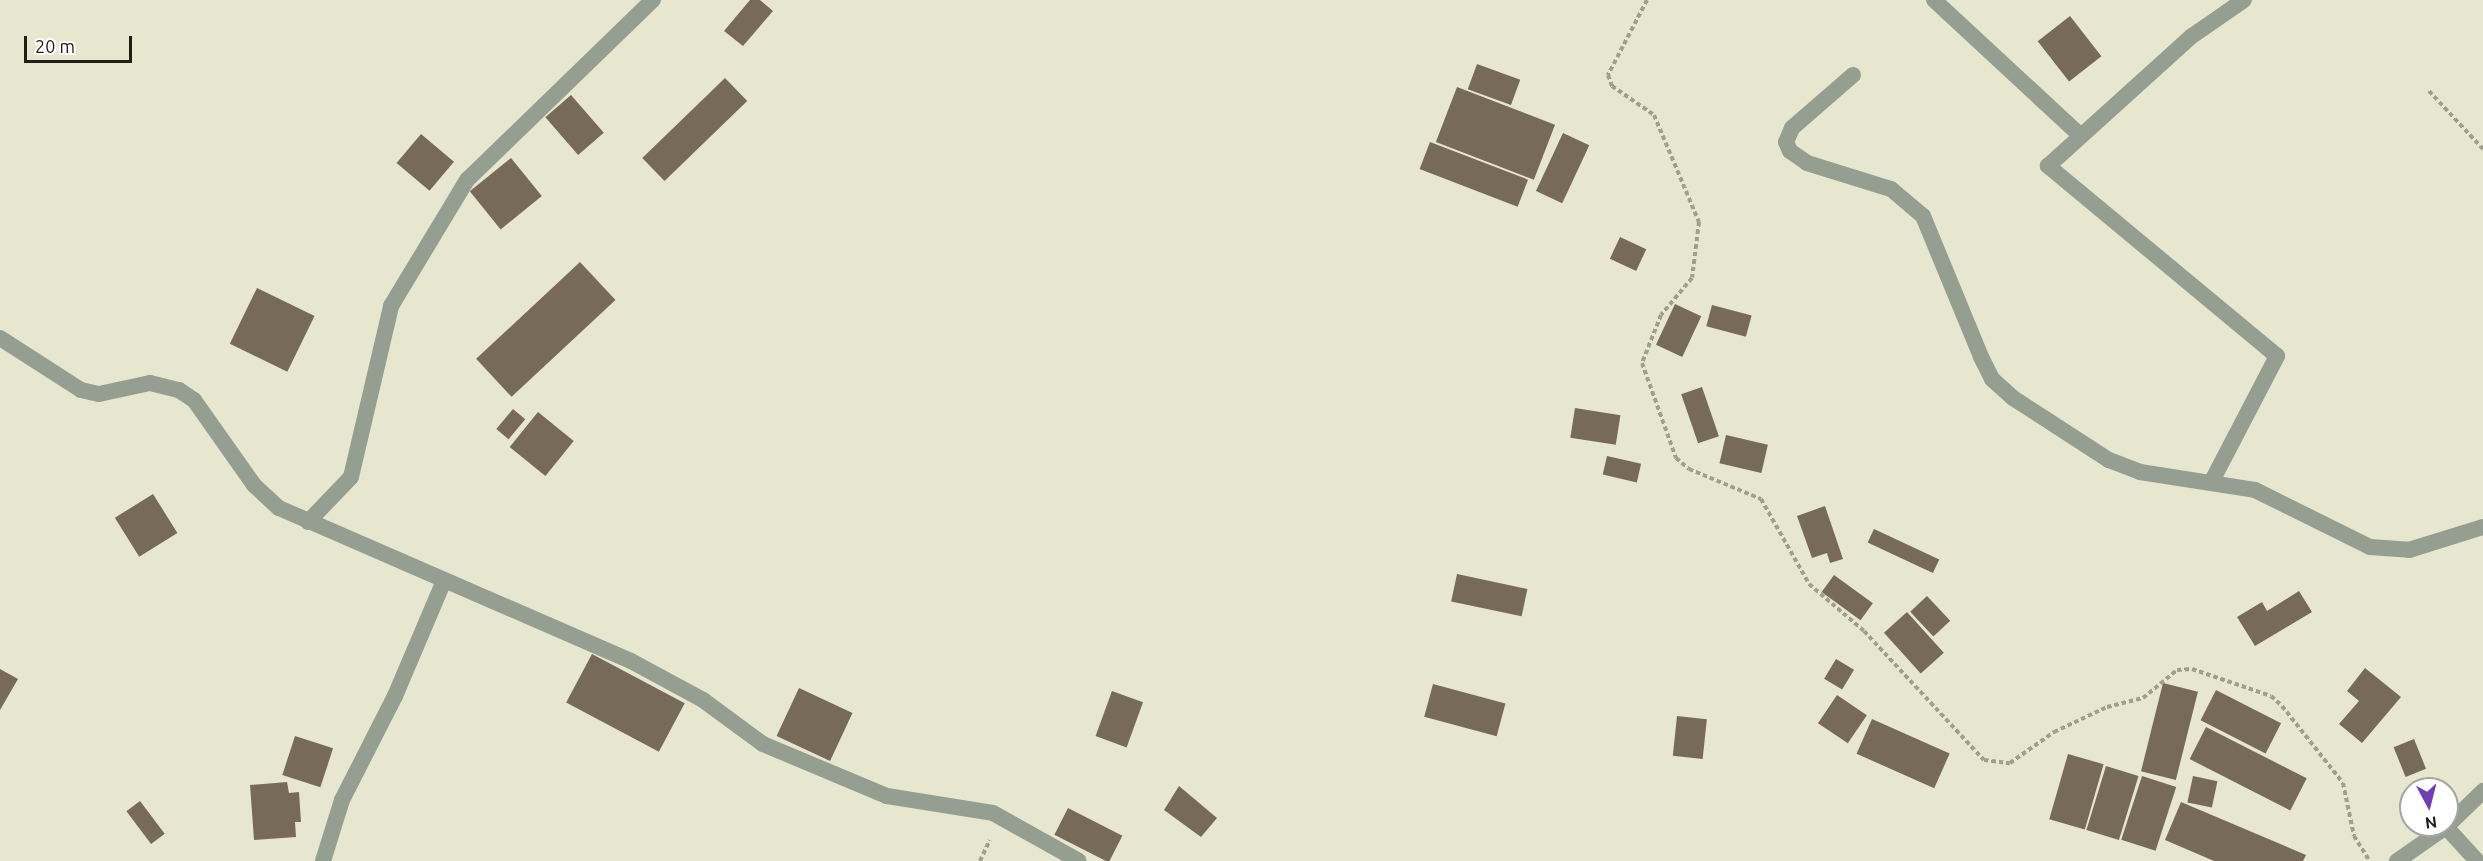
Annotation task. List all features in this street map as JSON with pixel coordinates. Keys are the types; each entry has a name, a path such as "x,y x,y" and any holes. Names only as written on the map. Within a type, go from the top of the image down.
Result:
{"street":[{"path":"308,522 351,477 391,306 467,180 653,0"},
{"path":"1934,0 2081,136"},
{"path":"2212,481 2277,356 2048,166 2192,36 2244,0"},
{"path":"1853,75 1791,128 1786,142 1790,151 1806,163 1891,189 1923,216 1981,357 1992,379 2013,398 2109,460 2140,472 2212,481 2284,500 2370,547 2389,550 2483,527"},
{"path":"0,338 81,390 99,394 150,383 179,390 209,418 254,485 279,507 443,583 631,661 703,700 764,744 896,799 993,813 1079,861"},
{"path":"323,861 342,800 395,696 443,583"},
{"path":"2459,814 2483,791"},
{"path":"2397,861 2432,837"},
{"path":"2455,837 2477,861"}],"path":[{"path":"1647,0 1608,75 1612,86 1654,115 1663,130 1699,222 1692,278 1661,315 1642,363 1676,458 1689,469 1761,499 1809,584 1864,631 1984,760 2010,763 2054,732 2107,707 2143,698 2177,670 2192,669 2271,696 2282,706 2343,783 2354,836 2369,861"},
{"path":"2430,91 2483,149"}],"building":[{"path":"750,0 760,0 773,11 743,46 724,31"},
{"path":"2070,16 2101,56 2069,81 2038,41"},
{"path":"1477,64 1520,80 1511,105 1468,89"},
{"path":"725,78 747,101 665,181 642,158"},
{"path":"1457,87 1555,125 1534,180 1436,142"},
{"path":"571,95 604,133 578,155 545,117"},
{"path":"1563,133 1589,145 1562,203 1536,191"},
{"path":"421,134 454,162 430,191 397,163"},
{"path":"1430,142 1528,180 1518,207 1420,169"},
{"path":"511,158 542,196 501,229 470,191"},
{"path":"1620,237 1646,249 1636,271 1610,259"},
{"path":"580,262 615,300 512,397 476,359"},
{"path":"257,288 315,316 287,372 230,344"},
{"path":"1675,304 1701,316 1682,357 1656,345"},
{"path":"1712,305 1752,316 1746,337 1706,326"},
{"path":"1702,387 1719,436 1698,443 1681,394"},
{"path":"1575,408 1620,415 1616,445 1570,438"},
{"path":"513,409 525,419 509,439 496,429"},
{"path":"538,412 574,441 545,476 510,447"},
{"path":"1726,435 1768,445 1761,473 1719,463"},
{"path":"1607,456 1641,464 1637,482 1603,475"},
{"path":"153,494 177,533 139,557 115,518"},
{"path":"1825,506 1843,559 1830,563 1827,553 1812,558 1797,516"},
{"path":"1874,529 1939,559 1933,573 1868,543"},
{"path":"1457,574 1527,589 1522,616 1451,601"},
{"path":"1834,575 1873,603 1860,620 1822,592"},
{"path":"2299,591 2312,612 2255,646 2237,617 2262,602 2267,611"},
{"path":"1927,596 1950,621 1933,637 1910,612"},
{"path":"1907,612 1944,653 1921,674 1884,633"},
{"path":"592,654 685,703 659,752 566,703"},
{"path":"1836,659 1854,670 1842,690 1824,679"},
{"path":"2365,668 2401,697 2362,743 2339,724 2359,701 2347,691"},
{"path":"0,669 18,679 0,710"},
{"path":"2163,683 2198,692 2176,780 2141,771"},
{"path":"1433,684 1505,703 1497,736 1424,717"},
{"path":"799,688 852,713 830,761 777,736"},
{"path":"2216,690 2281,723 2266,753 2201,720"},
{"path":"1112,691 1143,702 1127,747 1096,736"},
{"path":"1837,695 1867,715 1848,743 1818,723"},
{"path":"1677,716 1707,719 1703,759 1673,756"},
{"path":"1872,719 1950,754 1934,788 1857,754"},
{"path":"2206,727 2307,778 2290,810 2190,759"},
{"path":"295,736 333,748 320,787 282,775"},
{"path":"2414,739 2426,769 2406,777 2394,747"},
{"path":"2068,754 2104,764 2085,830 2049,819"},
{"path":"2106,766 2139,776 2119,840 2086,830"},
{"path":"2142,776 2176,787 2156,851 2121,840"},
{"path":"2193,776 2217,781 2212,808 2187,802"},
{"path":"287,782 289,793 299,792 301,822 295,822 296,837 254,840 250,785"},
{"path":"1179,786 1217,818 1201,837 1164,810"},
{"path":"140,801 165,834 151,844 126,811"},
{"path":"2181,802 2306,855 2303,861 2214,861 2165,840"},
{"path":"1068,808 1122,836 1109,861 1106,861 1054,835"}]}
